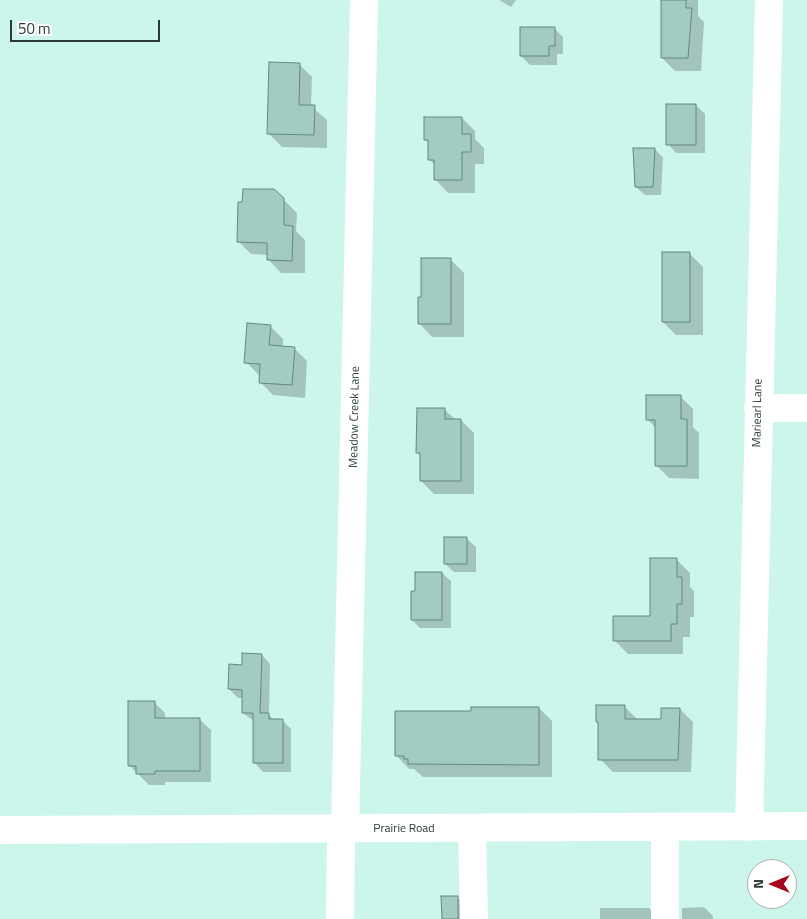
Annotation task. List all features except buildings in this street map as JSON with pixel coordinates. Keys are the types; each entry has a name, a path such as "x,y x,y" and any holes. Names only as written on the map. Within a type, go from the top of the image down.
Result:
{"street":[{"name":"Mariearl Lane","path":"749,827 769,0"},
{"name":"Meadow Creek Lane","path":"340,919 364,4"},
{"path":"758,408 807,408"},
{"name":"Prairie Road","path":"0,830 807,826"},
{"path":"665,828 665,919"},
{"path":"472,829 474,919"}]}
